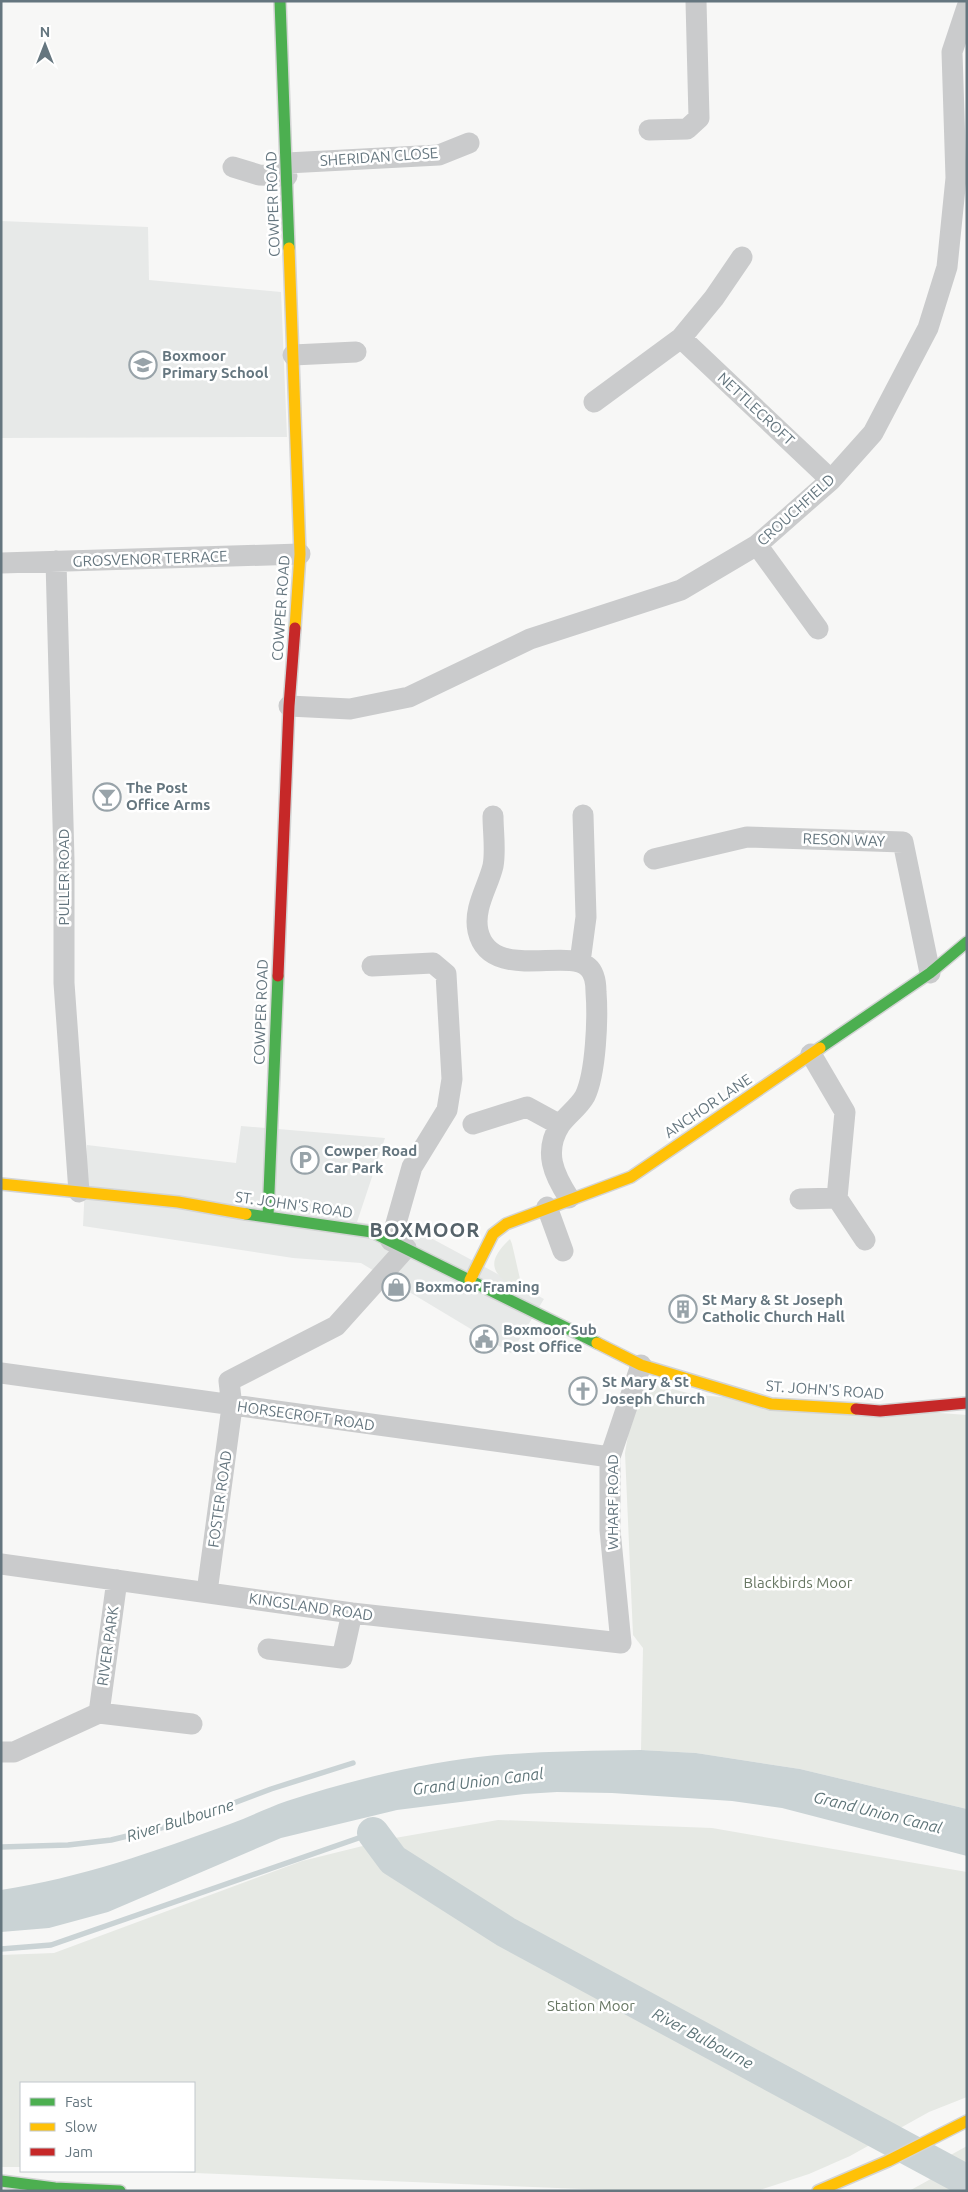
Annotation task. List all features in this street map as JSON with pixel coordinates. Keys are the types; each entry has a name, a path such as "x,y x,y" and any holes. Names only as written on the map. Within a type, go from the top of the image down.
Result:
{"street":[{"name":"COWPER ROAD","path":"268,1216 289,706 300,554 280,1"},
{"path":"649,130 687,129 698,118 696,1"},
{"name":"CROUCHFIELD","path":"289,706 350,709 409,697 530,638 681,590 757,545 831,480 873,433 928,328 947,267 956,178 952,52 967,7"},
{"name":"SHERIDAN CLOSE","path":"232,167 259,175 287,170 439,155 470,143"},
{"path":"594,402 681,338 714,298 742,257"},
{"name":"NETTLECROFT","path":"681,338 831,480"},
{"path":"293,355 356,352"},
{"path":"757,545 818,629"},
{"name":"GROSVENOR TERRACE","path":"1,563 300,554"},
{"name":"PULLER ROAD","path":"56,561 64,860 64,983 79,1192"},
{"path":"580,962 586,917 583,815"},
{"path":"493,816 493,864 477,916 478,931 483,944 491,952 501,957 528,961 580,962 588,967 594,977 596,993 594,1064 584,1097 560,1125 550,1147 555,1176 569,1198"},
{"name":"RESON WAY","path":"654,858 747,837 904,842 930,973"},
{"name":"ANCHOR LANE","path":"470,1280 493,1234 506,1224 569,1198 632,1176 930,973 967,942"},
{"path":"372,966 433,963 446,974 452,1078 448,1110 412,1167 398,1245"},
{"path":"811,1054 844,1112 837,1198 866,1240"},
{"path":"474,1124 527,1107 560,1125"},
{"name":"ST. JOHN'S ROAD","path":"1,1184 178,1202 219,1210 349,1227 372,1232 641,1365 699,1384 771,1404 880,1411 967,1403"},
{"path":"800,1199 837,1198"},
{"path":"547,1208 563,1251"},
{"name":"FOSTER ROAD","path":"207,1592 232,1406 229,1381 336,1326 398,1245"},
{"name":"WHARF ROAD","path":"621,1643 610,1530 610,1457 614,1440 641,1365"},
{"name":"HORSECROFT ROAD","path":"1,1373 166,1394 232,1406 610,1457"},
{"name":"KINGSLAND ROAD","path":"1,1564 352,1613 621,1643"},
{"name":"RIVER PARK","path":"99,1713 117,1580"},
{"path":"268,1649 342,1658 352,1613"},
{"path":"1,1752 14,1752 99,1713 192,1724"},
{"path":"818,2191 888,2161 947,2129 967,2121"},
{"path":"872,2183 888,2161"},
{"path":"1,2181 55,2188 120,2191"},
{"path":"18,2191 55,2188"}],"shaded area":[{"name":"Boxmoor Primary School","path":"1,221 148,227 149,280 281,292 287,437 1,438"},
{"path":"241,1126 385,1138 357,1222 416,1230 544,1299 511,1353 361,1263 293,1258 83,1226 87,1145 236,1163"}],"green space":[{"path":"510,1239 523,1292 499,1276 494,1264 501,1248"},
{"name":"Blackbirds Moor","path":"652,1384 696,1395 967,1415 967,1809 800,1769 696,1753 641,1750 643,1648 633,1635 625,1453 631,1417 645,1387"},
{"name":"Station Moor","path":"498,1820 712,1828 967,1872 967,2097 929,2112 850,2156 809,2174 757,2191 631,2191 170,2172 195,2172 195,2082 20,2082 20,2167 1,2167 1,1955 54,1953 302,1861 395,1838"},
{"path":"967,2146 967,2191 909,2191 947,2170 936,2163"}],"water":[{"name":"Grand Union Canal","path":"641,1750 696,1753 800,1769 967,1809 967,1856 782,1808 732,1801 612,1793 557,1792 524,1794 397,1810 281,1838 108,1912 49,1928 1,1932 1,1890 30,1885 117,1863 230,1824 287,1801 334,1787 405,1769 478,1757 539,1752"}],"waterway":[{"name":"River Bulbourne","path":"1,1847 68,1845 111,1840 181,1823 271,1789 353,1763"},
{"path":"1,1949 51,1945 373,1833"},
{"name":"River Bulbourne","path":"373,1833 393,1860 506,1932 967,2181"}],"traffic: fast":[{"path":"280,1 289,248"},
{"path":"820,1048 930,973 967,942"},
{"path":"268,1216 278,976"},
{"path":"246,1214 372,1232 597,1343"},
{"path":"1,2181 55,2188 120,2191"}],"traffic: slow":[{"path":"289,248 300,554 295,628"},
{"path":"470,1280 493,1234 506,1224 631,1177 820,1048"},
{"path":"1,1184 178,1202 246,1214"},
{"path":"597,1343 641,1365 771,1404 856,1409"},
{"path":"818,2191 888,2161 967,2121"}],"traffic: jam":[{"path":"278,976 289,706 295,628"},
{"path":"856,1409 880,1411 967,1403"}],"place":[{"name":"Boxmoor Primary School","path":"143,365"},
{"name":"The Post Office Arms","path":"107,797"},
{"name":"Cowper Road Car Park","path":"305,1160"},
{"name":"Boxmoor Framing","path":"396,1287"},
{"name":"St Mary & St Joseph Catholic Church Hall","path":"683,1309"},
{"name":"Boxmoor Sub Post Office","path":"484,1339"},
{"name":"St Mary & St Joseph Church","path":"583,1391"}],"district":[{"name":"BOXMOOR","path":"425,1230"}]}
